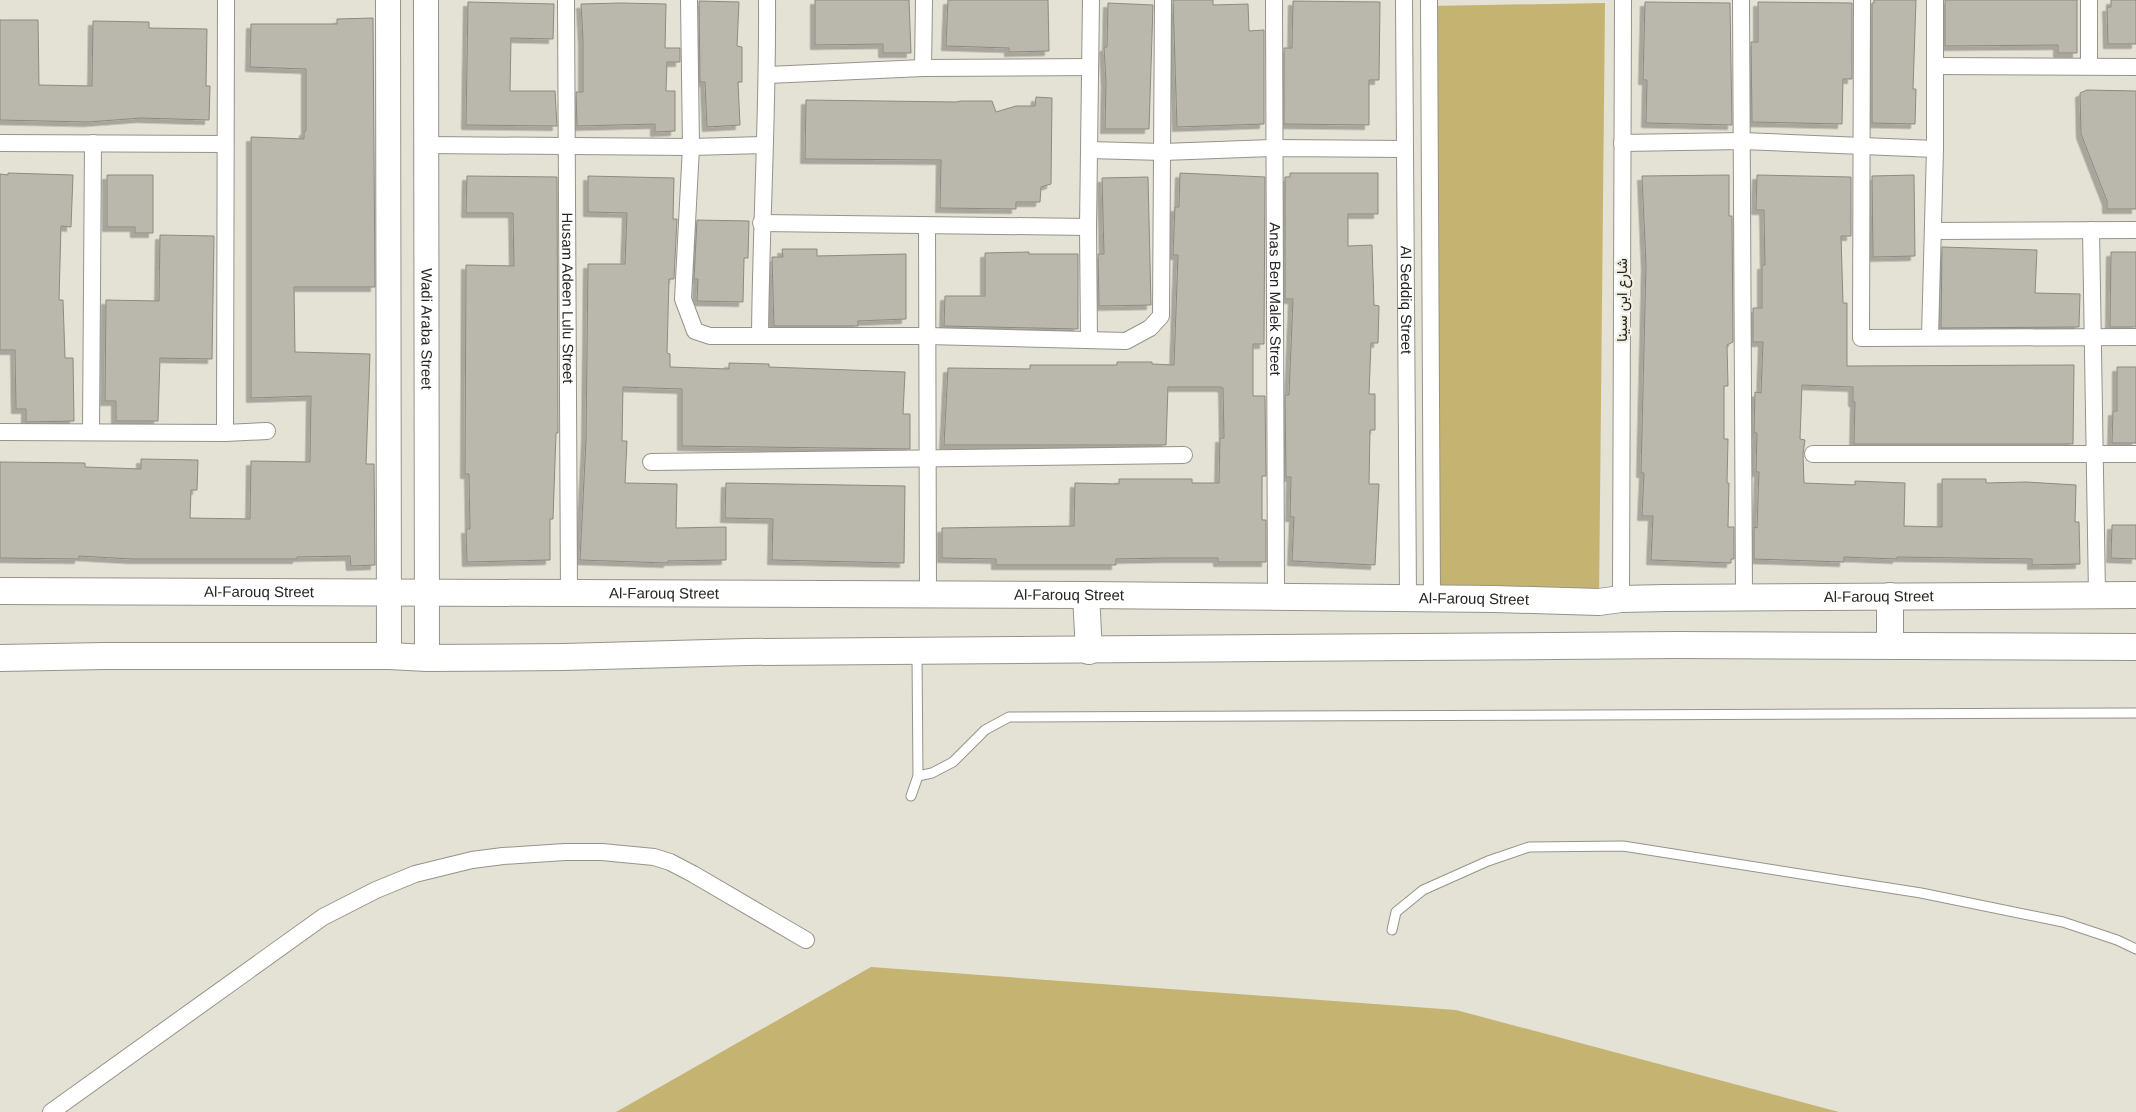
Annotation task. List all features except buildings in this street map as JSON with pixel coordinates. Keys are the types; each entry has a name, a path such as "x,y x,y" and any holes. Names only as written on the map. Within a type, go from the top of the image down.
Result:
{"main road":[{"path":"388,0 389,656"},
{"name":"Wadi Araba Street","path":"426,0 428,658"},
{"name":"Al-Farouq Street","path":"0,591 928,596 1086,595 1599,602 1621,599 2136,595"},
{"path":"1086,595 1089,651"},
{"path":"1890,596 1890,646"},
{"path":"0,658 105,656 564,657 746,652 1089,651 1677,645 2136,646"}],"street":[{"path":"225,433 226,0"},
{"name":"Husam Adeen Lulu Street","path":"566,0 569,594"},
{"path":"689,0 691,147 684,299 695,331 710,336 927,336 1126,341 1150,328 1161,316 1163,0"},
{"path":"760,336 761,223 768,75 767,0"},
{"path":"923,68 924,0"},
{"path":"1089,340 1088,227 1091,0"},
{"name":"Anas Ben Malek Street","path":"1274,0 1276,598"},
{"name":"Al Seddiq Street","path":"1404,0 1404,149 1420,599"},
{"name":"Al Seddiq Street","path":"1420,599 1429,0"},
{"name":"شارع ابن سينا","path":"1621,599 1623,0"},
{"path":"1741,0 1744,598"},
{"path":"1862,0 1861,338 2136,337"},
{"path":"1930,337 1935,148 1935,0"},
{"path":"2089,0 2089,66"},
{"path":"1935,66 2136,67"},
{"path":"768,75 923,68 1090,67"},
{"path":"1622,143 1742,141 1935,148"},
{"path":"0,142 225,144"},
{"path":"92,432 93,143"},
{"path":"427,145 691,147 764,145"},
{"path":"1090,150 1163,152 1275,148 1404,149"},
{"path":"761,223 1088,227"},
{"path":"927,226 928,596"},
{"path":"2091,230 2097,595"},
{"path":"1933,231 2136,230"},
{"path":"0,432 225,433 267,431"},
{"path":"1813,454 2136,454"},
{"path":"651,462 1184,455"},
{"path":"51,1112 323,917 376,890 415,874 472,860 565,852 602,852 654,857 670,862 693,874 806,940"}],"lane":[{"path":"911,796 918,776 917,651"},
{"path":"918,776 932,773 954,762 985,730 1009,717 2136,713"},
{"path":"1392,930 1396,912 1417,895 1452,876 1488,861 1529,847 1623,846 1921,893 2063,922 2117,940 2136,949"}],"shaded area":[{"path":"1605,3 1599,602 1432,599 1429,6"},
{"path":"871,967 1456,1010 1839,1112 616,1112"}]}
